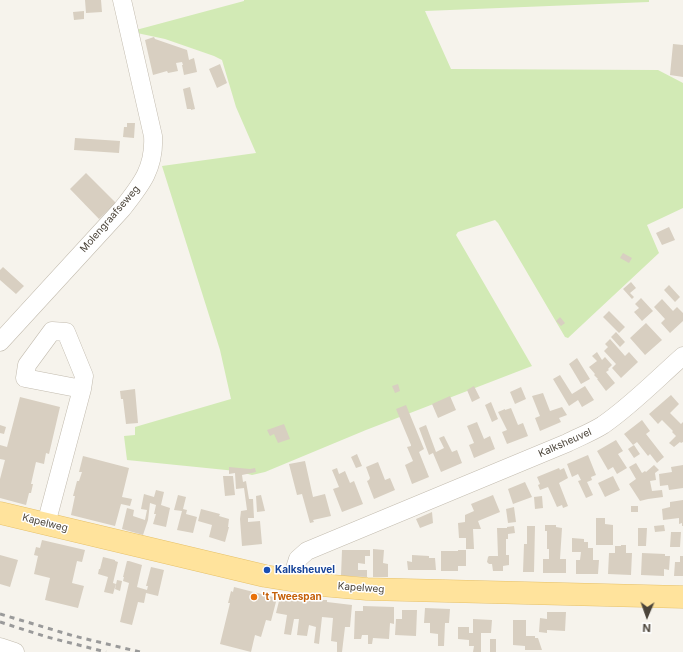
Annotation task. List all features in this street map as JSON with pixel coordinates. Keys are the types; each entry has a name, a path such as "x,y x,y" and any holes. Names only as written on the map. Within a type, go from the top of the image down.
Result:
{"main road":[{"name":"Kapelweg","path":"0,512 248,573 321,585 368,590 683,597"}],"street":[{"name":"Molengraafseweg","path":"0,342 122,209 146,175 152,160 154,147 153,136 122,0"},
{"name":"Kalksheuvel","path":"291,581 298,559 306,550 567,443 602,426 630,404 683,356"},
{"path":"46,524 82,389"},
{"path":"0,648 14,652"}],"green space":[{"path":"244,0 649,0 649,2 425,11 451,69 658,70 683,83 683,208 647,225 659,253 568,338 565,337 495,220 458,232 456,235 532,366 366,430 265,472 252,475 236,471 127,460 124,436 135,435 135,427 231,399 220,350 162,166 256,153 236,107 222,60 165,39 137,33 136,30"}],"building":[{"path":"85,0 101,0 102,12 86,13"},
{"path":"84,11 84,19 74,20 73,12"},
{"path":"154,37 155,39 187,50 189,60 194,58 197,72 184,75 182,62 176,63 178,71 168,73 167,71 153,75 145,40"},
{"path":"673,44 683,45 683,77 670,75"},
{"path":"220,64 227,83 217,88 209,69"},
{"path":"190,87 195,109 191,110 187,109 183,89"},
{"path":"127,123 135,123 134,138 123,137 124,127 127,127"},
{"path":"75,138 120,141 119,153 74,150"},
{"path":"86,173 116,203 99,219 70,189"},
{"path":"669,227 675,240 662,245 656,233"},
{"path":"623,253 632,258 629,263 620,258"},
{"path":"3,267 24,286 16,294 0,280 0,270"},
{"path":"631,282 636,288 630,293 634,297 632,299 623,289"},
{"path":"669,285 680,297 675,302 664,290"},
{"path":"641,298 653,311 642,321 634,312 639,308 635,304"},
{"path":"662,299 673,311 677,307 683,313 683,321 670,333 661,323 665,319 654,307"},
{"path":"609,311 625,327 619,333 603,317"},
{"path":"560,317 565,323 561,326 556,321"},
{"path":"646,323 662,340 645,355 630,338"},
{"path":"616,332 625,342 620,347 611,337"},
{"path":"610,339 625,356 629,352 638,362 621,378 612,368 616,364 604,351 608,347 605,344"},
{"path":"597,352 602,360 605,357 612,365 606,372 615,383 606,391 589,367 597,361 592,356"},
{"path":"577,358 590,379 581,384 569,364"},
{"path":"560,375 572,394 585,386 594,400 582,407 578,400 569,406 553,379"},
{"path":"398,384 400,391 395,393 392,386"},
{"path":"474,386 480,398 472,402 467,390"},
{"path":"521,387 526,399 515,404 510,392"},
{"path":"135,389 138,423 126,424 123,399 121,399 120,391"},
{"path":"543,393 550,411 562,407 567,415 559,418 561,422 540,431 535,418 540,416 532,396"},
{"path":"671,395 679,404 670,413 681,424 683,422 683,442 680,442 674,447 669,443 676,436 672,432 673,431 662,420 658,424 649,414"},
{"path":"450,396 456,410 438,418 432,404"},
{"path":"20,397 60,407 49,454 46,453 44,464 36,462 31,484 33,484 31,493 29,493 26,505 0,498 0,479 5,460 0,459 0,445 7,447"},
{"path":"491,402 498,419 492,422 485,405"},
{"path":"406,405 424,449 419,452 429,477 412,484 405,465 413,461 407,447 411,445 396,409"},
{"path":"511,408 518,425 523,423 528,436 507,444 502,432 507,430 498,412"},
{"path":"642,420 650,431 646,434 664,457 657,463 650,454 648,456 637,442 633,445 624,434"},
{"path":"477,422 484,439 490,436 495,449 474,458 469,445 474,443 467,426"},
{"path":"284,424 290,439 278,443 274,434 270,436 267,430"},
{"path":"0,425 6,427 4,434 0,433"},
{"path":"426,425 436,452 444,448 439,438 444,436 452,452 457,450 462,463 441,472 433,453 429,455 419,428"},
{"path":"616,440 623,451 618,454 627,468 617,474 613,467 608,470 597,451"},
{"path":"634,445 640,454 634,458 628,449"},
{"path":"357,454 362,466 356,468 351,457"},
{"path":"588,455 596,475 591,477 592,480 587,482 593,495 586,498 578,481 581,480 578,474 572,477 567,464"},
{"path":"83,456 129,468 122,497 132,499 130,506 121,504 115,526 71,515 75,496 73,496 77,481 79,481 82,472 79,472"},
{"path":"305,461 313,497 325,494 331,516 313,520 314,522 310,523 302,494 297,495 289,464"},
{"path":"378,462 385,480 390,478 395,490 374,499 367,481 370,478 366,467"},
{"path":"636,463 642,473 645,471 646,472 654,465 659,470 655,473 656,480 650,481 652,491 662,490 663,497 640,501 629,484 636,479 629,467"},
{"path":"683,465 683,488 669,490 668,485 660,486 659,474 672,472 671,467"},
{"path":"229,467 255,468 256,472 242,475 243,482 246,481 249,499 253,499 254,518 248,518 248,522 260,521 262,544 242,546 240,519 241,511 247,510 244,488 236,489 235,473 229,474"},
{"path":"337,468 339,474 345,471 350,483 354,481 363,504 342,512 333,489 339,487 332,470"},
{"path":"559,468 560,470 564,468 568,478 559,483 568,506 563,508 562,505 557,507 548,487 540,490 538,485 540,484 537,477"},
{"path":"223,476 233,476 235,495 225,496"},
{"path":"613,476 620,490 605,497 598,483"},
{"path":"525,482 532,497 513,504 508,489"},
{"path":"156,490 164,492 161,505 170,508 166,527 153,524 156,514 154,514 156,505 150,503 148,520 143,535 122,529 127,508 134,510 133,516 145,520 147,510 141,509 144,494 154,497"},
{"path":"178,495 186,497 183,509 187,510 186,514 197,517 193,533 177,530 182,511 174,510"},
{"path":"261,495 265,511 257,512 256,496"},
{"path":"493,495 500,512 478,521 481,529 473,529 474,549 466,549 466,538 459,538 458,523 465,522 465,515 474,511 471,504"},
{"path":"542,496 543,508 535,509 534,497"},
{"path":"683,500 683,526 682,523 679,524 679,518 663,520 662,509 670,507 670,502"},
{"path":"631,506 638,506 638,512 631,512"},
{"path":"514,507 516,522 508,523 506,509"},
{"path":"201,509 220,514 219,516 229,519 229,527 225,542 209,537 212,525 198,521"},
{"path":"432,512 433,523 420,528 416,519"},
{"path":"596,518 605,518 605,524 613,525 613,545 596,545"},
{"path":"545,525 556,525 556,527 562,528 560,559 566,559 566,573 543,573 543,559 549,559 549,549 547,549 547,531 545,531"},
{"path":"664,525 665,531 655,532 654,526"},
{"path":"514,526 515,533 508,534 508,539 506,539 506,555 509,555 509,565 503,566 503,571 493,571 492,564 487,562 489,556 498,556 497,528"},
{"path":"527,526 535,526 534,572 523,572 524,544 527,544"},
{"path":"638,528 647,528 646,546 638,546"},
{"path":"671,532 681,532 680,547 670,547"},
{"path":"572,538 584,539 584,542 588,542 588,548 593,548 593,560 599,560 598,574 576,574 576,560 580,560 581,552 572,552"},
{"path":"42,540 85,550 82,562 77,561 72,583 84,586 78,608 45,600 50,578 34,574 38,556 34,555 36,547 40,548"},
{"path":"626,545 626,553 632,553 631,575 608,574 609,553 615,553 615,546"},
{"path":"373,549 384,550 383,563 388,564 388,577 373,577"},
{"path":"342,550 370,550 370,556 365,556 365,564 358,563 358,570 367,570 367,577 341,576"},
{"path":"466,550 466,566 458,566 458,571 441,571 441,551"},
{"path":"642,553 665,554 665,556 670,556 669,570 664,569 664,576 641,575"},
{"path":"0,555 18,560 10,587 0,584"},
{"path":"412,555 429,556 429,558 435,558 436,570 408,570 407,561 412,562"},
{"path":"680,556 683,556 683,576 674,576 675,562 680,562"},
{"path":"103,557 118,562 113,583 116,584 113,594 104,592 108,577 98,574"},
{"path":"127,561 142,565 137,587 147,590 148,586 146,586 151,567 164,570 158,596 146,593 144,603 138,602 132,625 120,622 129,583 123,581"},
{"path":"117,580 122,581 120,591 115,589"},
{"path":"234,587 277,598 271,621 266,620 261,637 255,635 251,652 220,644 230,603 228,603 231,591 233,592"},
{"path":"280,597 322,601 327,600 327,602 352,605 350,627 345,627 342,652 337,652 337,642 331,641 333,618 322,617 319,644 314,643 316,627 309,625 307,636 297,635 299,619 294,619 291,635 284,634 287,615 276,613"},
{"path":"363,606 394,607 394,624 390,623 389,639 373,638 372,644 368,644 368,635 362,635 361,639 354,639 355,611 363,611"},
{"path":"425,608 450,609 449,623 445,623 444,646 438,646 438,634 430,633 430,623 424,623"},
{"path":"402,610 417,610 416,636 395,635 396,619 402,619"},
{"path":"547,612 566,612 565,631 547,630 547,633 539,632 540,618 547,619"},
{"path":"473,619 492,620 491,633 481,633 481,652 473,652 474,646 469,646 469,640 458,639 458,627 469,627 469,633 473,633"},
{"path":"513,620 526,620 526,636 535,636 535,638 538,638 542,650 525,650 525,646 513,645"},
{"path":"490,639 496,639 496,652 490,652"}],"railway":[{"path":"0,614 74,636 140,652"},
{"path":"0,622 47,637 106,652"}],"place":[{"name":"Kalksheuvel","path":"267,570"},
{"name":"'t Tweespan","path":"254,597"}]}
